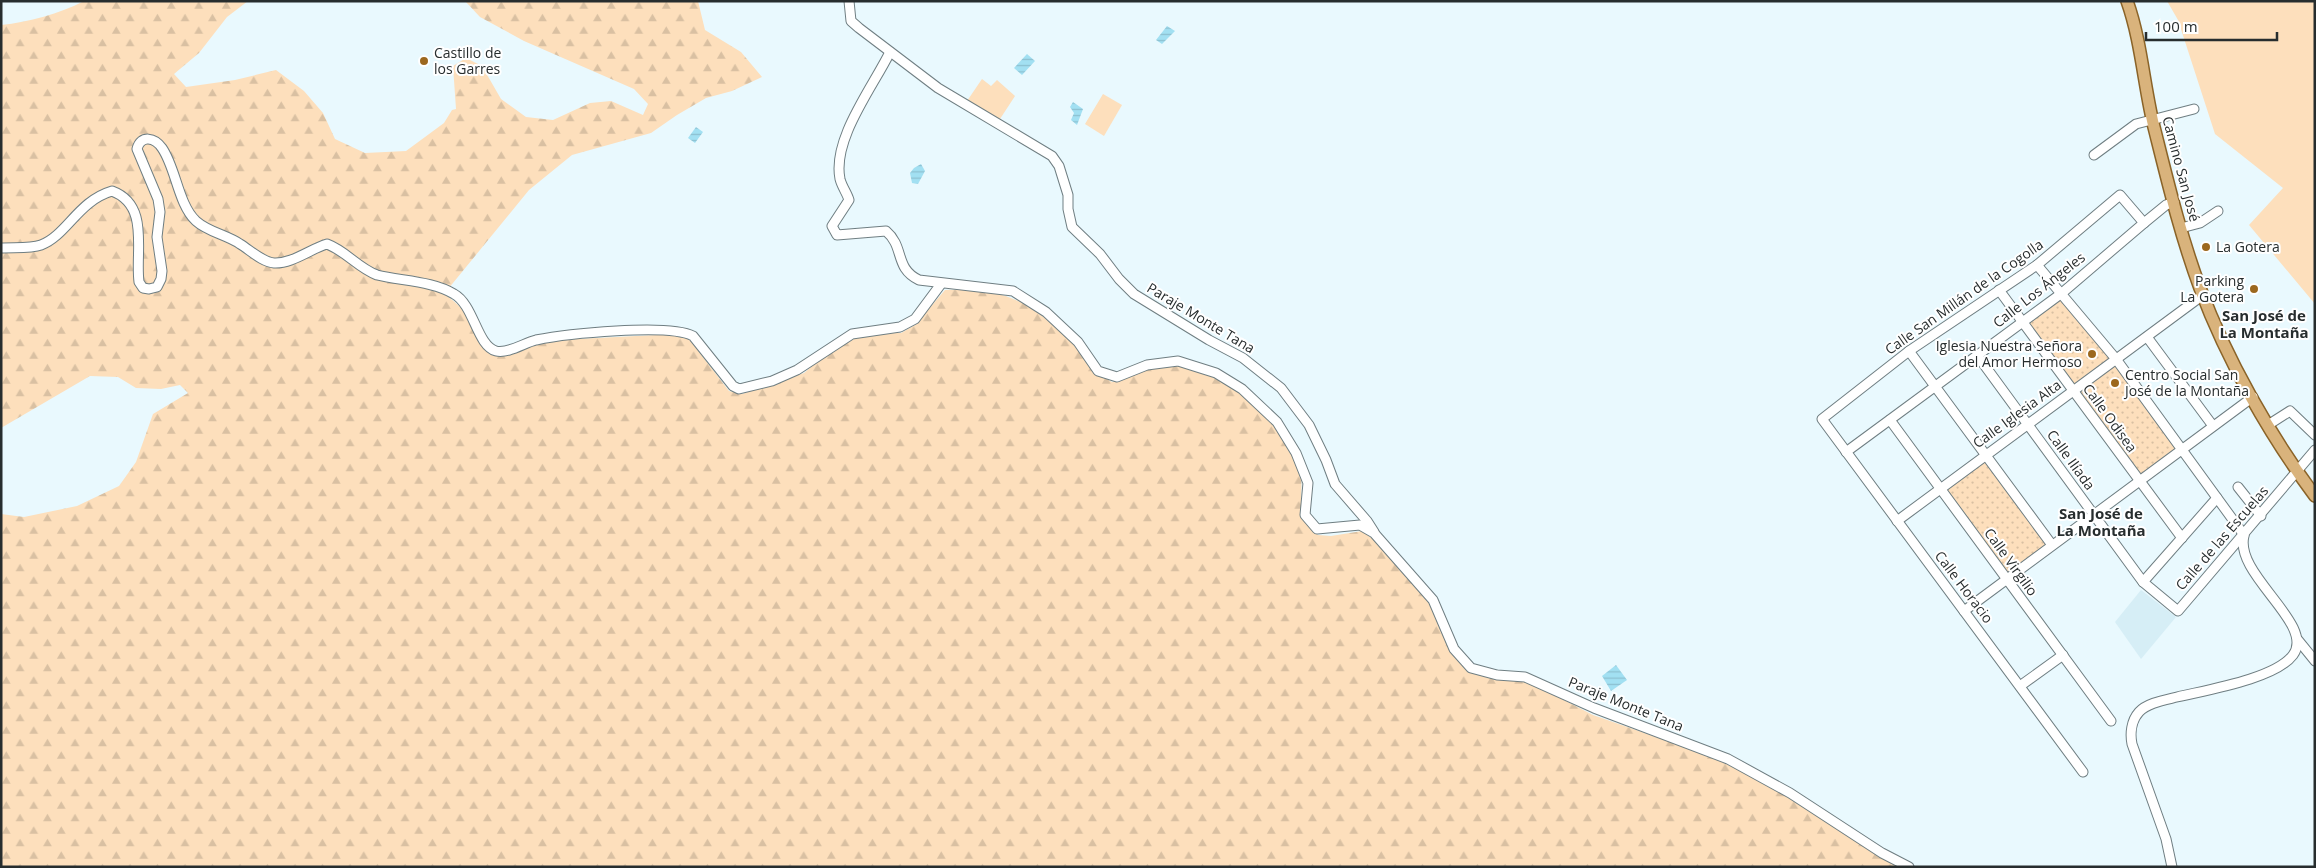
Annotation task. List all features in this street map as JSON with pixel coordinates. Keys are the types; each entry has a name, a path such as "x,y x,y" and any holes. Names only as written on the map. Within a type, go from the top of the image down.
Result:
{"main road":[{"name":"Camino San José","path":"2127,1 2152,119 2181,228 2203,295 2224,345 2268,425 2296,471 2315,496"}],"street":[{"name":"Paraje Monte Tana","path":"849,1 852,21 890,52 938,88 1052,156 1059,166 1068,195 1068,209 1072,227 1100,254 1119,279 1134,294 1209,340 1243,358 1281,388 1309,425 1335,484 1368,521 1374,533 1433,600 1454,649 1470,668 1497,675 1525,677 1594,708 1728,759 1790,793 1882,853 1909,867"},
{"path":"890,52 847,132 840,165 840,179 850,200 832,226 837,235 886,231 893,237 902,266 906,272 919,280 1013,291 1046,312 1078,342 1098,371 1117,377 1147,364 1178,361 1216,373 1242,389 1277,422 1296,453 1308,483 1306,515 1317,529 1360,525 1374,533"},
{"path":"2094,155 2132,126 2194,109"},
{"path":"1,248 39,246 51,239 77,212 99,194 112,191 125,197 134,210 139,228 137,269 139,282 143,288 157,287 161,279 162,270 157,237 160,212 158,199 137,148 143,139 151,139 158,142 164,150 182,196 197,222 229,237 263,259 273,263 286,261 327,244 339,248 372,274 440,288 454,294 466,305 485,343 496,351 504,351 524,343 565,334 684,331 693,336 732,386 739,389 750,388 796,370 852,334 900,327 915,318 941,284"},
{"name":"Calle San Millán de la Cogolla","path":"1822,419 1909,351 2037,265 2120,195 2144,223"},
{"name":"Calle Los Ángeles","path":"1846,452 2062,293 2166,205 2174,202"},
{"path":"2181,228 2200,223 2218,211"},
{"path":"2037,265 2116,359 2244,535 2243,546 2246,557 2292,624 2298,640 2315,661"},
{"name":"Calle Odisea","path":"1999,290 2182,538"},
{"name":"Calle Iglesia Alta","path":"1897,520 2203,295"},
{"path":"2146,337 2213,426"},
{"path":"1909,351 2052,545"},
{"name":"Calle Ilíada","path":"1977,355 2144,582"},
{"path":"1964,610 2253,398"},
{"path":"2268,425 2290,411 2315,435"},
{"name":"Calle Horacio","path":"1822,419 2083,772"},
{"name":"Calle Virgilio","path":"1890,420 2111,721"},
{"name":"Calle de las Escuelas","path":"2144,582 2178,611 2315,450"},
{"path":"2238,487 2260,516"},
{"path":"2144,582 2217,498"},
{"path":"2172,867 2166,839 2132,744 2130,735 2135,717 2140,711 2161,701 2247,680 2265,673 2291,658 2297,647 2298,640"},
{"path":"2020,686 2063,655"}],"shaded area":[{"path":"2141,590 2176,617 2141,659 2115,622"}],"green space":[{"path":"84,1 248,1 227,17 199,53 174,74 186,87 235,80 276,70 304,91 323,113 335,139 365,153 406,151 444,123 452,110 456,109 453,66 466,58 482,66 501,99 526,117 553,120 590,103 611,101 643,115 648,104 634,89 524,41 480,17 465,1 698,1 705,30 741,52 762,77 732,91 706,98 651,133 572,155 529,190 444,294 465,312 490,350 518,348 557,340 675,334 690,340 729,391 742,394 804,373 823,357 854,339 878,333 901,333 915,325 945,290 984,291 1000,294 1015,300 1042,316 1074,345 1090,365 1112,382 1144,369 1168,365 1198,371 1213,377 1254,402 1272,421 1297,460 1301,472 1303,514 1308,525 1318,535 1331,536 1362,531 1377,542 1426,595 1451,651 1476,673 1486,677 1531,683 1593,715 1725,761 1773,786 1901,867 1,867 1,514 24,517 77,506 119,486 136,462 153,414 188,393 180,385 161,389 136,388 118,377 90,376 1,428 1,25 44,17"},
{"path":"2167,1 2315,1 2315,304 2249,225 2283,188 2215,134 2178,20"},
{"path":"982,79 991,86 997,80 1015,96 1000,119 967,101"},
{"path":"1103,94 1122,105 1104,136 1085,124"},
{"path":"2062,293 2181,449 2139,480 2022,322"},
{"path":"1986,455 2052,545 2007,579 1940,488"}],"water":[{"path":"1167,26 1175,31 1162,44 1156,40"},
{"path":"1027,54 1035,61 1022,75 1014,68"},
{"path":"1073,102 1083,109 1077,125 1071,120 1074,113 1070,107"},
{"path":"696,127 703,132 695,143 688,138"},
{"path":"921,164 925,171 918,184 912,183 910,173"},
{"path":"1616,665 1627,680 1611,691 1602,676"}],"place":[{"name":"Castillo de los Garres","path":"424,61"},
{"name":"La Gotera","path":"2206,247"},
{"name":"Parking La Gotera","path":"2254,289"},
{"name":"Iglesia Nuestra Señora del Amor Hermoso","path":"2092,354"},
{"name":"Centro Social San José de la Montaña","path":"2115,383"}],"district":[{"name":"San José de La Montaña","path":"2264,324"},
{"name":"San José de La Montaña","path":"2101,522"}]}
